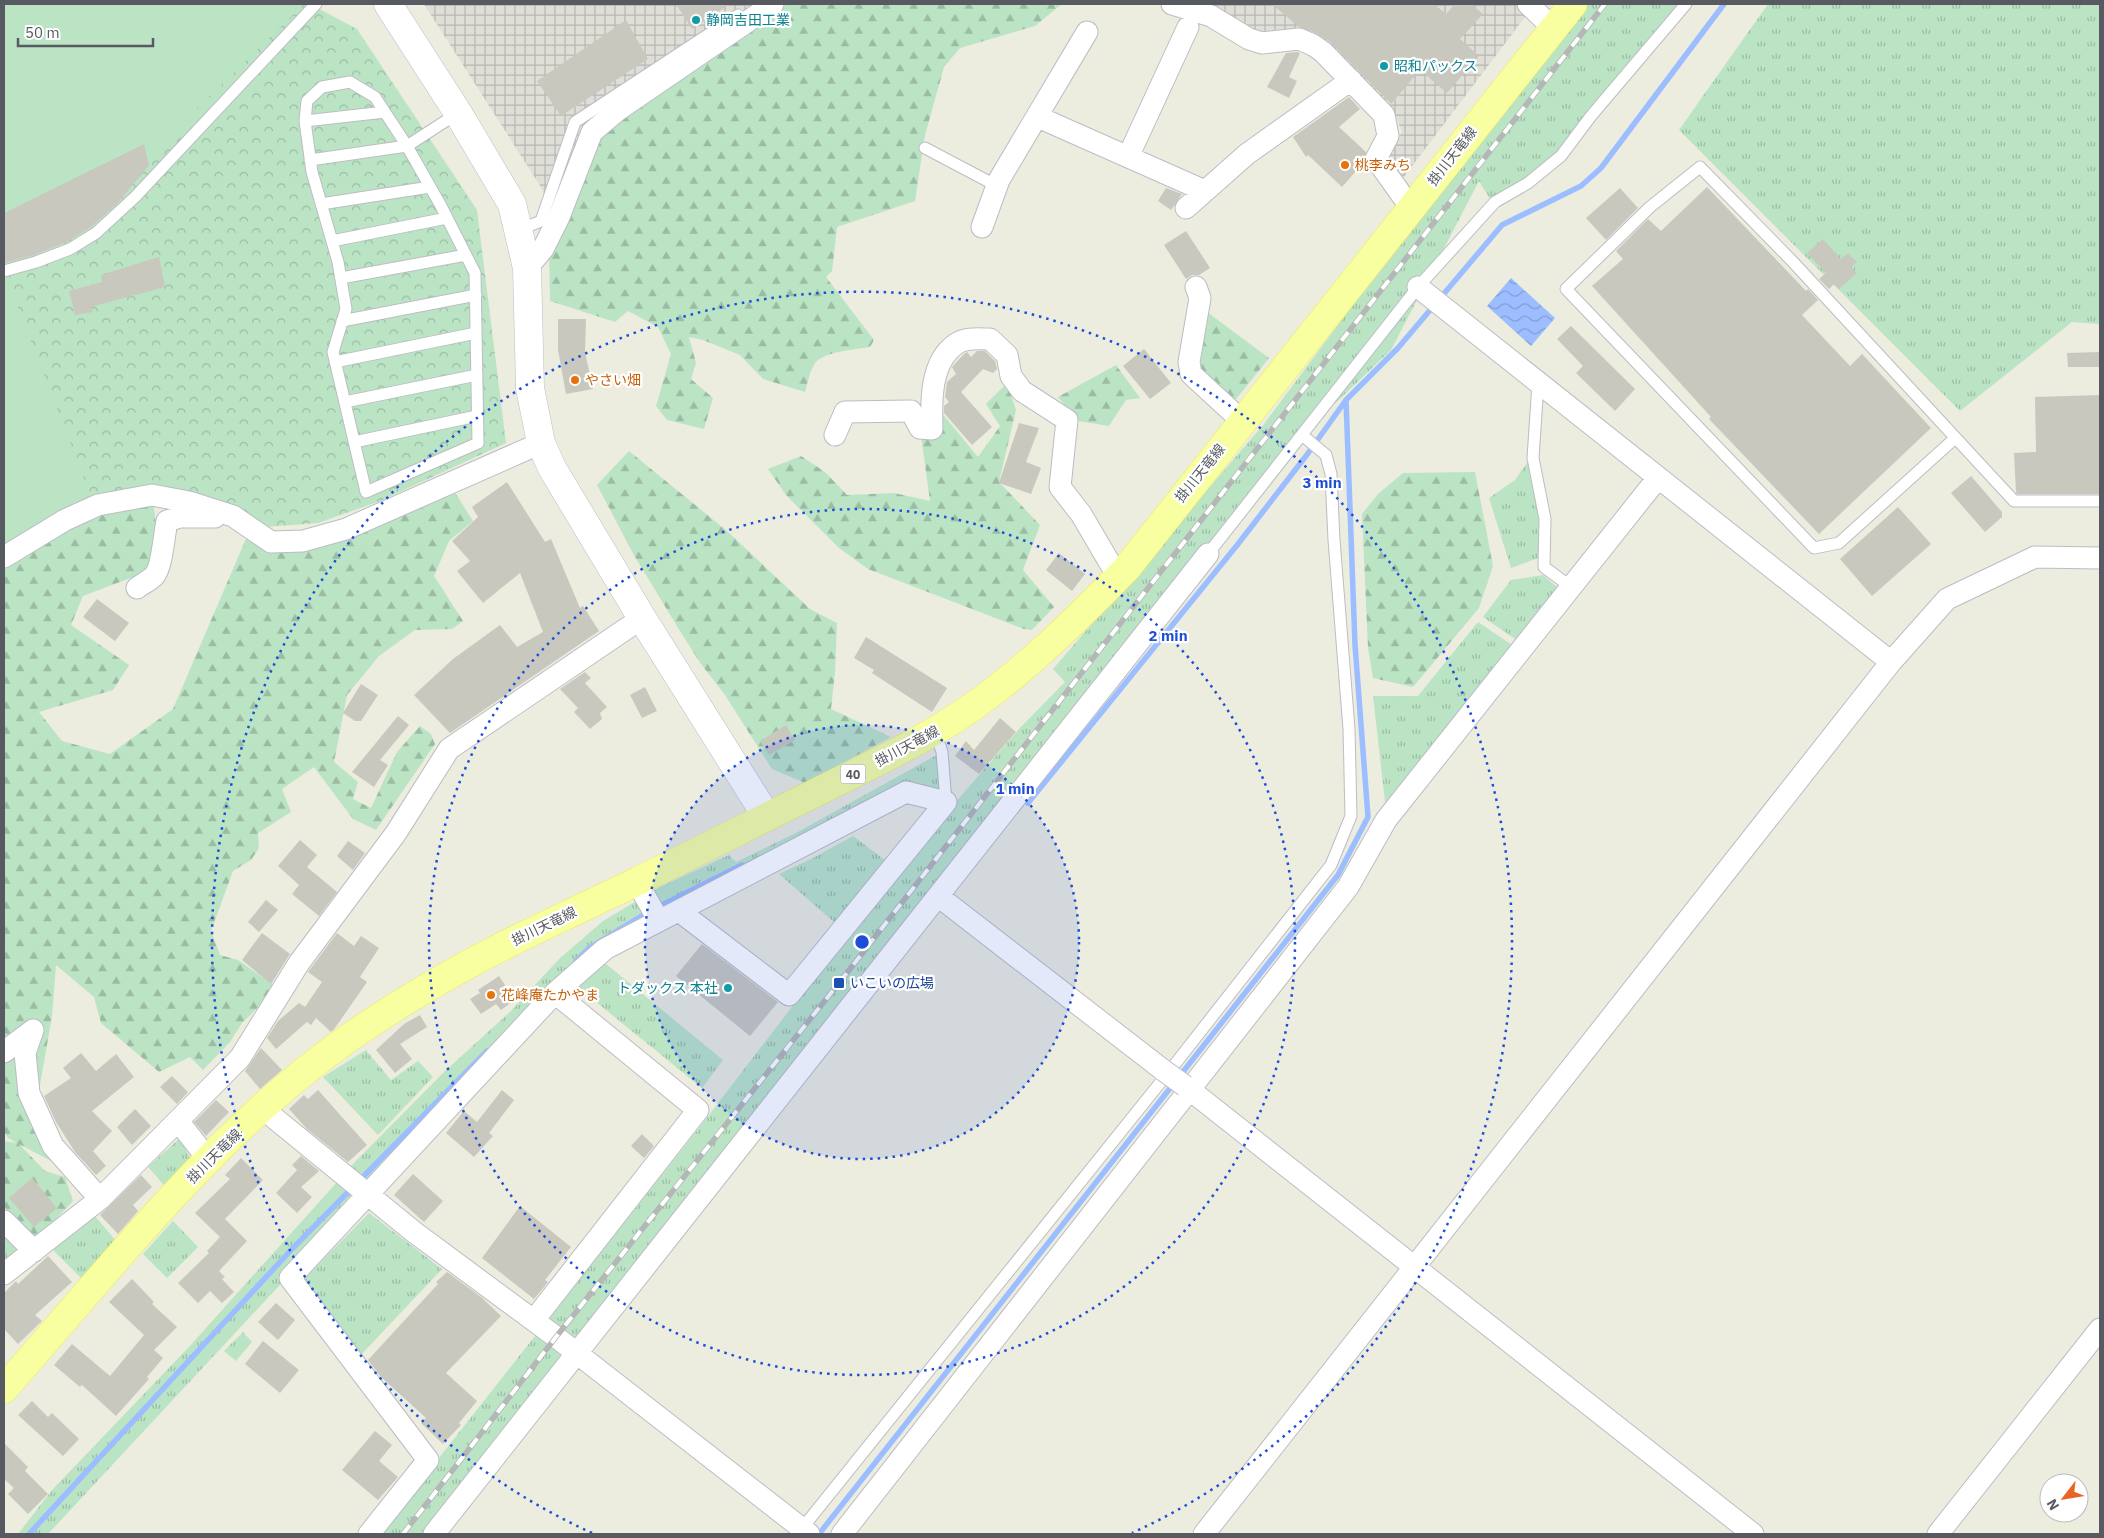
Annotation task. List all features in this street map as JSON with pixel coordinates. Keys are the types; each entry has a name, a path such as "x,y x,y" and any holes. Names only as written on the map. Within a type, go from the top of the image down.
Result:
{"main road":[{"name":"掛川天竜線","path":"4,1389 208,1159 303,1072 356,1032 425,989 517,939 641,888 767,817 936,731 987,697 1086,610 1118,577 1573,4"}],"street":[{"path":"388,4 458,113 508,197 519,230 527,268 530,388 541,442 552,468 642,618 767,817"},
{"path":"527,268 543,249 556,224 592,132 618,110 773,4"},
{"path":"1172,4 1211,16 1249,39 1262,43 1299,39 1324,52 1384,115 1388,136 1376,158 1411,208"},
{"path":"1528,4 1554,28"},
{"path":"1128,157 1188,27"},
{"path":"982,227 997,186 1087,32"},
{"path":"1186,208 1247,154 1351,80"},
{"path":"1038,117 1205,191"},
{"path":"1196,287 1200,298 1189,362 1191,374 1238,426"},
{"path":"1424,291 1891,662"},
{"path":"836,435 845,412 911,411 920,428 932,430 930,400 941,363 957,343 975,338 990,339 1007,356 1011,376 1022,392 1067,420 1060,487 1081,514 1118,577"},
{"path":"1180,376 1238,426"},
{"path":"4,557 65,520 98,505 152,495 189,502 233,516 271,542 303,540 346,529 541,442"},
{"path":"842,1534 1187,1088 1348,887 1386,820 1657,478"},
{"path":"137,588 155,576 162,559 162,544 167,522 180,518 233,516"},
{"path":"434,1534 1208,554"},
{"path":"1204,1534 1891,662 1947,599 2035,557 2100,558"},
{"path":"4,1274 100,1199 240,1058 299,963 396,832 449,749 642,618"},
{"path":"369,1534 428,1460 290,1278 365,1192 555,992 605,949 906,792 946,802 789,995 679,911"},
{"path":"641,888 658,920"},
{"path":"938,896 1166,1071 1753,1534"},
{"path":"534,1320 698,1110 555,992"},
{"path":"4,1052 32,1030 25,1053 29,1093 53,1146 100,1199"},
{"path":"262,1108 414,1232 577,1353 803,1532"},
{"path":"178,1121 208,1159"},
{"path":"4,1221 34,1251"},
{"path":"1938,1534 2100,1329"}],"lane":[{"path":"4,271 36,262 70,249 96,234 135,197 316,4"},
{"path":"519,230 542,221 575,122 756,4"},
{"path":"1208,554 1306,438 1495,202 1528,183 1561,156 1591,116 1686,4"},
{"path":"350,82 375,96 385,112 430,187 475,273 478,443 366,492 333,352 346,309 341,278 310,160 305,121 307,101 322,87 350,82"},
{"path":"305,121 385,112"},
{"path":"310,160 407,146 458,113"},
{"path":"925,148 997,186"},
{"path":"1953,440 1839,543 1814,548 1566,289 1650,207 1700,167 1793,262 2014,500 2100,501"},
{"path":"321,204 430,187"},
{"path":"332,241 447,218"},
{"path":"341,278 466,255"},
{"path":"342,321 476,295"},
{"path":"335,362 476,333"},
{"path":"344,402 477,375"},
{"path":"1538,383 1533,458 1545,520 1544,567 1571,587"},
{"path":"354,442 478,416"},
{"path":"803,1532 1166,1071 1331,865 1351,816 1349,729 1334,540 1331,474 1326,455 1306,438"},
{"path":"936,731 942,752 946,802"}],"shaded area":[{"path":"424,4 765,4 575,151 559,186 559,217 555,229 541,187"},
{"path":"1206,4 1535,4 1403,178 1386,156 1402,132 1394,112 1323,52 1268,42"}],"green space":[{"path":"4,4 310,4 357,29 477,210 506,443 380,501 318,523 265,527 187,504 91,496 4,546"},
{"path":"4,4 304,4 143,161 91,232 4,262"},
{"path":"774,4 1062,4 1035,26 960,48 944,67 925,135 915,201 837,227 832,271 826,277 874,340 870,347 831,354 818,360 811,371 805,392 763,379 740,355 703,340 689,337 696,363 691,379 713,398 704,429 667,420 656,406 671,354 658,327 628,311 615,322 550,301 549,247 592,132"},
{"path":"1585,4 1693,4 1623,88 1558,159 1492,202 1479,181 1391,350 1302,435 426,1534 379,1534 699,1128 901,865 1019,729 1065,682 1053,669 1264,424 1411,227"},
{"path":"1768,4 2100,4 2100,324 2072,322 1960,411 1679,130"},
{"path":"11,289 91,496 4,546 4,291"},
{"path":"1203,309 1269,358 1225,413 1196,376"},
{"path":"1116,365 1140,398 1126,400 1109,426 1078,421 1058,397"},
{"path":"1007,383 1016,410 999,482 1040,525 1023,570 1054,607 1032,630 1024,629 868,569 839,548 786,495 768,469 801,456 825,472 847,495 894,493 930,501 920,428 931,400 978,457 1000,426 986,404"},
{"path":"629,451 727,531 810,609 837,623 831,709 891,737 805,783 772,769 725,695 701,664 680,631 635,557 597,485"},
{"path":"1529,460 1545,519 1544,556 1511,568 1489,498 1515,480"},
{"path":"1475,472 1493,566 1479,608 1413,687 1373,678 1368,648 1362,514 1378,494 1403,473"},
{"path":"454,491 473,521 449,541 434,576 463,621 452,629 415,630 379,656 347,695 334,762 358,782 353,799 371,808 397,752 420,726 431,734 435,744 376,830 353,819 314,767 282,789 291,812 258,833 259,848 251,860 233,871 211,931 220,955 238,960 278,988 242,1023 230,1042 203,1070 190,1057 159,1072 101,1023 94,997 56,965 52,1016 36,1108 70,1171 19,1144 45,1171 65,1177 73,1201 36,1240 4,1207 4,1141 17,1143 8,1138 4,1132 4,560 65,520 152,495 160,552 141,574 83,596 71,625 129,665 113,690 39,712 62,741 110,754 173,709 248,534 303,541"},
{"path":"1543,575 1559,589 1518,641 1483,617 1511,580"},
{"path":"1478,622 1512,645 1386,810 1373,696 1418,696"},
{"path":"942,752 945,804 906,792 616,942 368,1187 349,1168 444,1072 511,1011 559,959 603,921 660,887 729,855 736,862 796,833"},
{"path":"853,836 890,864 834,922 779,874"},
{"path":"605,963 723,1060 702,1088 574,984 591,970"},
{"path":"366,1050 391,1080 418,1061 433,1077 378,1135 323,1077"},
{"path":"180,1138 191,1160 165,1186 148,1167"},
{"path":"338,1181 359,1200 48,1534 18,1534 53,1489 188,1348"},
{"path":"369,1213 442,1269 359,1357 304,1279"},
{"path":"94,1215 117,1242 83,1280 51,1248"},
{"path":"173,1221 198,1247 167,1278 143,1254"},
{"path":"4,1232 20,1251 4,1264"},
{"path":"243,1332 252,1342 236,1361 224,1351"}],"water":[{"path":"1511,278 1555,318 1531,346 1487,306"}],"building":[{"name":"静岡吉田工業","path":"676,4 730,4 692,29"},
{"name":"昭和パックス","path":"1272,4 1434,4 1446,14 1455,4 1471,4 1483,14 1460,39 1479,56 1447,93 1420,70 1391,104 1330,42 1318,34 1299,27"},
{"path":"626,20 648,59 561,116 537,81"},
{"path":"1286,53 1300,53 1289,77 1297,81 1289,98 1267,87"},
{"path":"1349,97 1360,109 1339,127 1366,152 1364,162 1342,187 1308,155 1306,157 1293,137"},
{"path":"144,144 149,165 117,204 91,227 67,242 34,255 4,263 4,213"},
{"path":"1707,187 1806,291 1808,289 1818,300 1802,315 1850,366 1862,354 1931,428 1819,534 1709,419 1711,417 1592,286 1623,259 1616,251 1648,219 1661,231"},
{"path":"1166,188 1182,194 1171,210 1158,201"},
{"path":"1620,188 1638,208 1606,240 1586,218"},
{"path":"1186,231 1210,268 1199,275 1192,275 1186,279 1164,245"},
{"path":"1823,239 1841,259 1848,253 1857,262 1851,267 1857,273 1839,289 1834,284 1829,289 1819,279 1826,273 1807,253"},
{"path":"159,257 165,287 91,307 93,312 75,315 69,291 102,282 101,275"},
{"path":"558,319 586,319 585,352 593,389 566,394 558,350"},
{"path":"1571,326 1635,389 1615,411 1576,373 1583,366 1557,339"},
{"path":"1144,349 1171,383 1150,399 1123,366"},
{"path":"977,351 985,351 995,361 997,369 993,373 983,369 961,392 992,427 972,445 944,413 944,406 949,402 945,397 947,382 956,374 952,367 967,352 971,357"},
{"path":"2100,352 2100,367 2068,367 2067,353"},
{"path":"2100,395 2100,494 2017,494 2014,453 2036,452 2035,397"},
{"path":"1019,423 1039,428 1026,462 1041,468 1031,494 999,483"},
{"path":"1971,476 2002,512 2002,517 1985,532 1951,493"},
{"path":"507,482 545,542 551,539 580,608 583,606 599,631 450,733 414,695 453,659 500,625 517,647 543,632 520,573 483,603 457,571 470,561 452,541 478,517 472,507"},
{"path":"1898,507 1931,544 1872,596 1840,559"},
{"path":"1059,553 1085,574 1072,591 1046,570"},
{"path":"97,599 129,623 115,641 83,617"},
{"path":"866,637 947,688 932,712 872,673 874,670 854,658"},
{"path":"585,672 591,678 585,683 607,707 600,713 602,719 590,729 574,712 578,708 560,689"},
{"path":"361,684 378,695 361,721 355,721 343,713"},
{"path":"645,687 657,711 642,718 630,695"},
{"path":"398,716 409,725 380,760 388,765 374,787 352,772"},
{"path":"1000,718 1016,732 979,774 955,756 966,741 974,750"},
{"path":"786,725 795,740 769,755 760,741"},
{"path":"300,840 317,855 307,867 337,892 319,916 292,894 299,885 278,866"},
{"path":"348,841 365,853 353,870 337,856"},
{"path":"266,900 278,910 259,932 248,922"},
{"path":"262,933 290,954 271,984 242,960"},
{"path":"337,933 354,946 361,936 379,948 360,977 367,982 331,1032 316,1018 311,1025 307,1022 276,1049 267,1038 278,1021 299,1003 305,1007 322,982 308,972"},
{"name":"トダックス 本社","path":"702,944 778,1002 750,1036 676,976"},
{"path":"499,976 515,1000 501,1010 496,1004 481,1014 470,999 480,993 478,990"},
{"path":"420,1015 427,1027 400,1044 412,1059 395,1073 376,1050 404,1024"},
{"path":"261,1048 282,1070 260,1089 245,1071"},
{"path":"81,1053 96,1071 116,1054 134,1077 92,1111 112,1131 93,1151 106,1166 96,1175 75,1152 56,1122 44,1096 71,1078 63,1068"},
{"path":"172,1076 188,1092 177,1104 160,1087"},
{"path":"318,1090 367,1145 348,1162 307,1129 289,1109 304,1095 308,1099"},
{"path":"502,1090 514,1100 489,1133 493,1136 474,1157 446,1133 464,1111 477,1122"},
{"path":"216,1100 229,1112 206,1136 194,1122"},
{"path":"135,1109 151,1126 132,1145 117,1127"},
{"path":"642,1134 654,1146 644,1158 631,1146"},
{"path":"301,1156 319,1171 301,1187 312,1197 297,1213 276,1193 297,1170 292,1165"},
{"path":"241,1158 263,1180 225,1219 247,1241 219,1271 225,1277 222,1279 234,1292 222,1303 210,1291 198,1303 178,1283 209,1253 207,1251 220,1237 195,1213 230,1179 225,1175"},
{"path":"413,1174 443,1201 424,1222 394,1195"},
{"path":"141,1175 152,1187 133,1205 138,1211 118,1234 100,1215"},
{"path":"32,1178 57,1208 34,1227 9,1198"},
{"path":"520,1206 571,1247 545,1280 548,1282 534,1299 482,1258"},
{"path":"48,1256 72,1282 35,1315 42,1321 18,1344 4,1329 4,1293 16,1281 18,1284"},
{"path":"447,1272 481,1297 501,1316 446,1373 477,1401 459,1423 461,1425 443,1444 421,1423 426,1418 381,1377 368,1360 438,1284 436,1282"},
{"path":"132,1279 154,1302 152,1304 177,1327 154,1350 163,1358 147,1377 149,1379 116,1416 82,1385 80,1387 54,1365 72,1344 110,1376 144,1335 109,1302"},
{"path":"276,1303 295,1320 278,1340 258,1322"},
{"path":"263,1341 299,1370 280,1393 245,1364"},
{"path":"32,1401 48,1417 52,1413 79,1439 63,1456 18,1415"},
{"path":"375,1431 392,1445 379,1461 398,1477 378,1500 342,1470"},
{"path":"4,1443 28,1467 25,1471 48,1494 28,1514 8,1494 14,1488 4,1479"}],"waterway":[{"path":"1028,803 1238,544 1306,456 1346,400 1398,348 1502,225 1581,186 1601,168 1724,4"},
{"path":"819,1534 1338,875 1368,817 1355,645 1346,400"},
{"path":"656,908 742,865"},
{"path":"576,961 589,948 648,912"},
{"path":"29,1534 292,1249 487,1051"}],"railway":[{"path":"403,1534 556,1337 839,983 1605,4"}],"place":[{"name":"静岡吉田工業","path":"696,20"},
{"name":"昭和パックス","path":"1384,66"},
{"name":"桃李みち","path":"1345,165"},
{"name":"やさい畑","path":"575,380"},
{"name":"いこいの広場","path":"839,983"},
{"name":"トダックス 本社","path":"728,988"},
{"name":"花峰庵たかやま","path":"491,995"}]}
